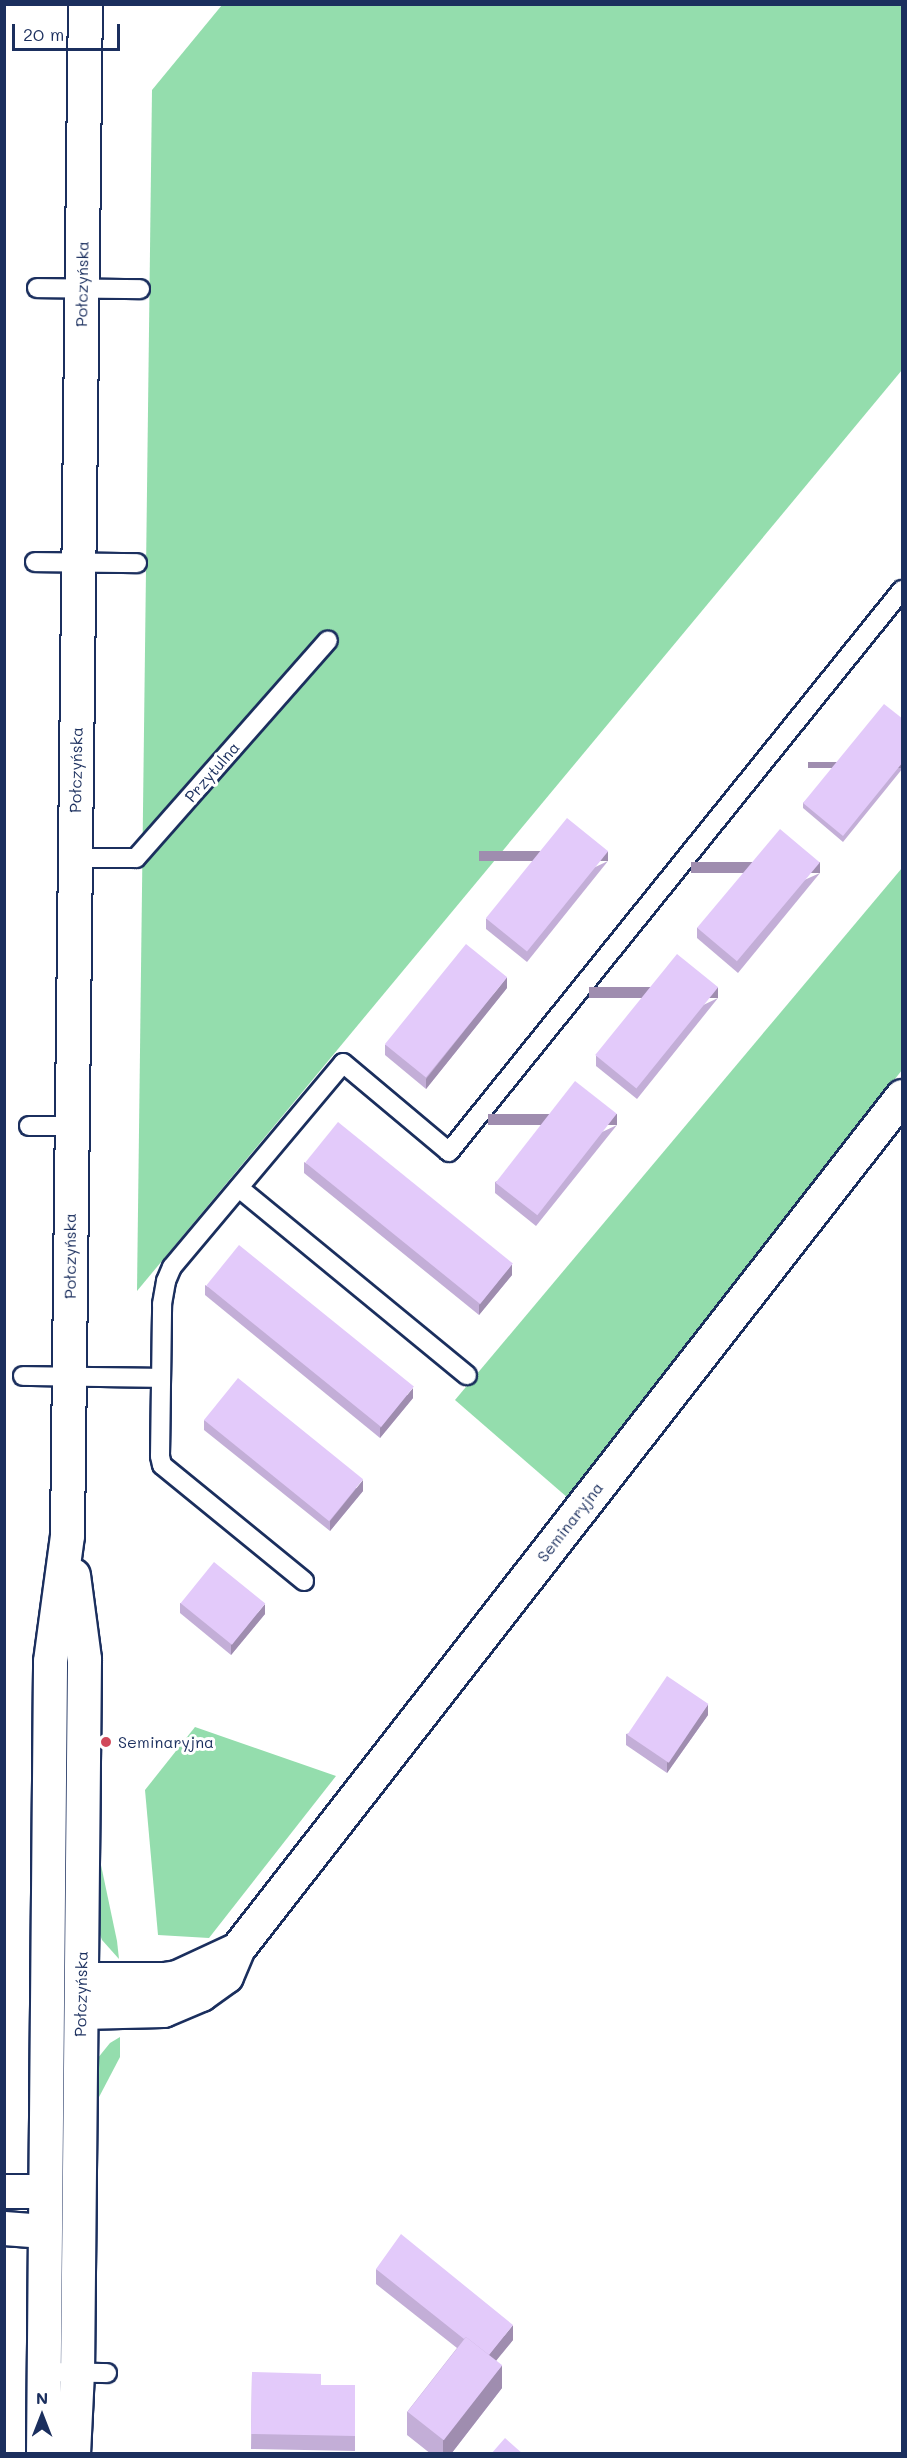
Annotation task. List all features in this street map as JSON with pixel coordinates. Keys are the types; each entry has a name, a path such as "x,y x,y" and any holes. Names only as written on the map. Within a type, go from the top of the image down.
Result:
{"main road":[{"name":"Połczyńska","path":"73,2454 92,2373 78,2215 84,1659 68,1535 85,4"},
{"name":"Seminaryjna","path":"81,2012 152,2012 201,1994 226,1976 238,1948 903,1096"},
{"name":"Połczyńska","path":"43,2454 45,1989 50,1661 68,1535"},
{"name":"Seminaryjna","path":"45,1989 81,1978 164,1979 177,1977 238,1948"},
{"path":"45,1989 81,2012"},
{"path":"4,2191 45,2191 78,2215 44,2231 4,2228"}],"lane":[{"path":"37,288 140,289"},
{"path":"35,561 137,563"},
{"path":"304,1581 162,1465 159,1456 159,1378 162,1304 166,1281 183,1252 343,1063 449,1152 903,590"},
{"name":"Przytulna","path":"75,858 136,858 328,640"},
{"path":"29,1126 71,1126"},
{"path":"238,1188 467,1375"},
{"path":"23,1376 159,1378"},
{"path":"42,2372 92,2373"}],"green space":[{"path":"222,5 902,5 902,370 137,1291 152,90"},
{"path":"902,868 902,1070 568,1498 455,1400"},
{"path":"195,1727 336,1776 209,1938 158,1935 145,1790"},
{"path":"97,1846 119,1959 102,1940 98,1929"},
{"path":"120,2037 120,2057 98,2099 90,2099 93,2064 110,2043"}],"building":[{"path":"884,704 903,719 903,762 843,836 803,803"},
{"path":"567,818 608,851 527,952 486,918"},
{"path":"780,829 820,862 737,961 697,928"},
{"path":"466,944 507,977 426,1078 385,1044"},
{"path":"677,954 718,987 636,1088 595,1055"},
{"path":"575,1081 617,1114 537,1215 496,1183"},
{"path":"338,1122 513,1264 480,1304 305,1162"},
{"path":"239,1245 414,1387 381,1427 206,1285"},
{"path":"238,1378 363,1479 329,1521 204,1420"},
{"path":"214,1562 265,1604 232,1645 181,1603"},
{"path":"667,1676 708,1704 669,1763 627,1735"},
{"path":"401,2234 513,2325 489,2355 466,2337 464,2339 376,2269"},
{"path":"466,2337 502,2365 444,2440 408,2412"},
{"path":"252,2372 321,2374 321,2385 355,2385 355,2436 251,2434"},
{"path":"505,2438 523,2454 491,2454"}],"place":[{"name":"Seminaryjna","path":"106,1742"}]}
